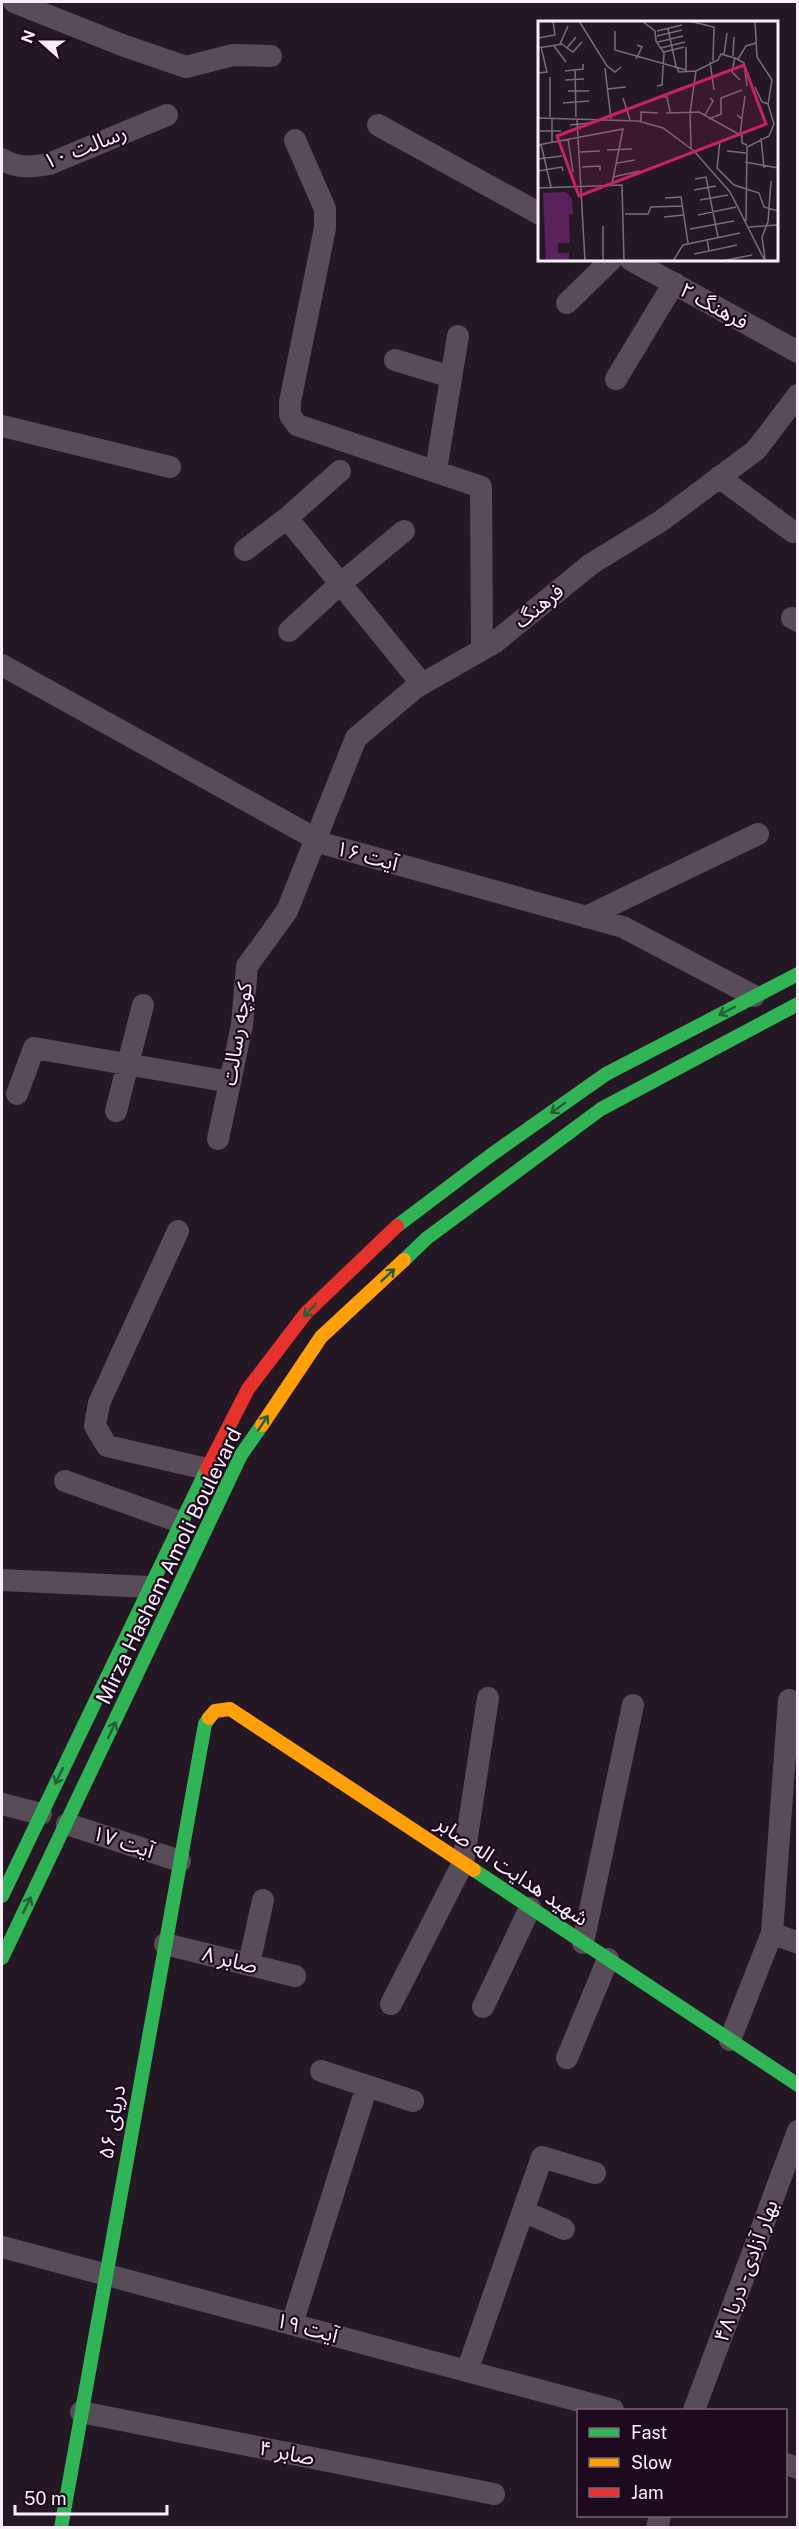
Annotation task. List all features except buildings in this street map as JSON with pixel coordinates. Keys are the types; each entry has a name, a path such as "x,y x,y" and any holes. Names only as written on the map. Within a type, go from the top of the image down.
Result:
{"main road":[{"name":"Mirza Hashem Amoli Boulevard","path":"2,1896 180,1522 248,1389 306,1313 388,1233 491,1155 606,1074 798,974"},
{"name":"Mirza Hashem Amoli Boulevard","path":"2,1958 241,1455 321,1337 427,1238 602,1109 778,1012 798,1004"},
{"path":"134,1619 135,1627 143,1636 156,1636"},
{"path":"113,1663 128,1667 137,1678"},
{"name":"شهید هدایت اله صابر","path":"205,1724 215,1711 230,1709 798,2085"},
{"name":"دریای ۵۶","path":"61,2528 205,1724"}],"street":[{"path":"14,2 122,45 186,67 233,55 271,56"},
{"name":"رسالت ۱۰","path":"2,159 10,164 30,167 49,164 167,115"},
{"path":"378,124 538,213"},
{"path":"295,140 325,209 325,228 290,402 290,415 297,426 436,470 481,487 482,649"},
{"path":"567,303 610,261"},
{"name":"فرهنگ ۲","path":"633,261 798,352"},
{"path":"616,379 674,284"},
{"path":"436,470 458,336"},
{"path":"394,360 451,377"},
{"name":"فرهنگ","path":"315,839 356,738 422,684 494,643 591,564 660,521 756,450 798,395"},
{"path":"2,426 170,466"},
{"path":"244,550 287,518 340,471"},
{"path":"719,477 793,532"},
{"path":"287,518 422,684"},
{"path":"289,631 340,584 404,531"},
{"name":"آیت ۱۶","path":"2,664 325,844 623,927 754,996"},
{"path":"586,916 758,834"},
{"name":"کوچه رسالت","path":"218,1139 242,1025 247,966 287,911 315,839"},
{"path":"116,1111 143,1005"},
{"path":"17,1095 34,1048 230,1082"},
{"path":"177,1231 99,1403 95,1426 107,1446 207,1469"},
{"path":"65,1481 180,1522"},
{"path":"2,1580 149,1587"},
{"path":"391,2004 463,1863 488,1698"},
{"path":"730,2040 772,1933 789,1700"},
{"path":"583,1943 633,1706"},
{"path":"2,1804 41,1814"},
{"name":"آیت ۱۷","path":"67,1824 180,1861"},
{"path":"249,1964 263,1900"},
{"path":"483,2007 530,1908"},
{"path":"772,1933 798,1943"},
{"name":"صابر ۸","path":"165,1944 295,1976"},
{"path":"567,2058 608,1959"},
{"path":"321,2070 413,2101"},
{"path":"292,2324 368,2086"},
{"name":"بهار آزادی - دریا ۴۸","path":"694,2409 798,2131"},
{"path":"467,2371 542,2157 595,2173"},
{"path":"523,2211 564,2229"},
{"name":"آیت ۱۹","path":"2,2247 609,2409"},
{"name":"صابر ۴","path":"81,2412 494,2494"}],"traffic: fast":[{"path":"397,1226 491,1155 606,1074 798,974"},
{"path":"404,1260 427,1238 601,1109 798,1004"},
{"path":"2,1958 241,1455 262,1425"},
{"path":"2,1896 207,1469"},
{"path":"61,2528 205,1724 209,1718"},
{"path":"474,1870 798,2085"}],"traffic: slow":[{"path":"262,1425 321,1337 404,1260"},
{"path":"209,1718 215,1711 230,1709 474,1870"}],"traffic: jam":[{"path":"207,1469 248,1389 306,1313 397,1226"}]}
